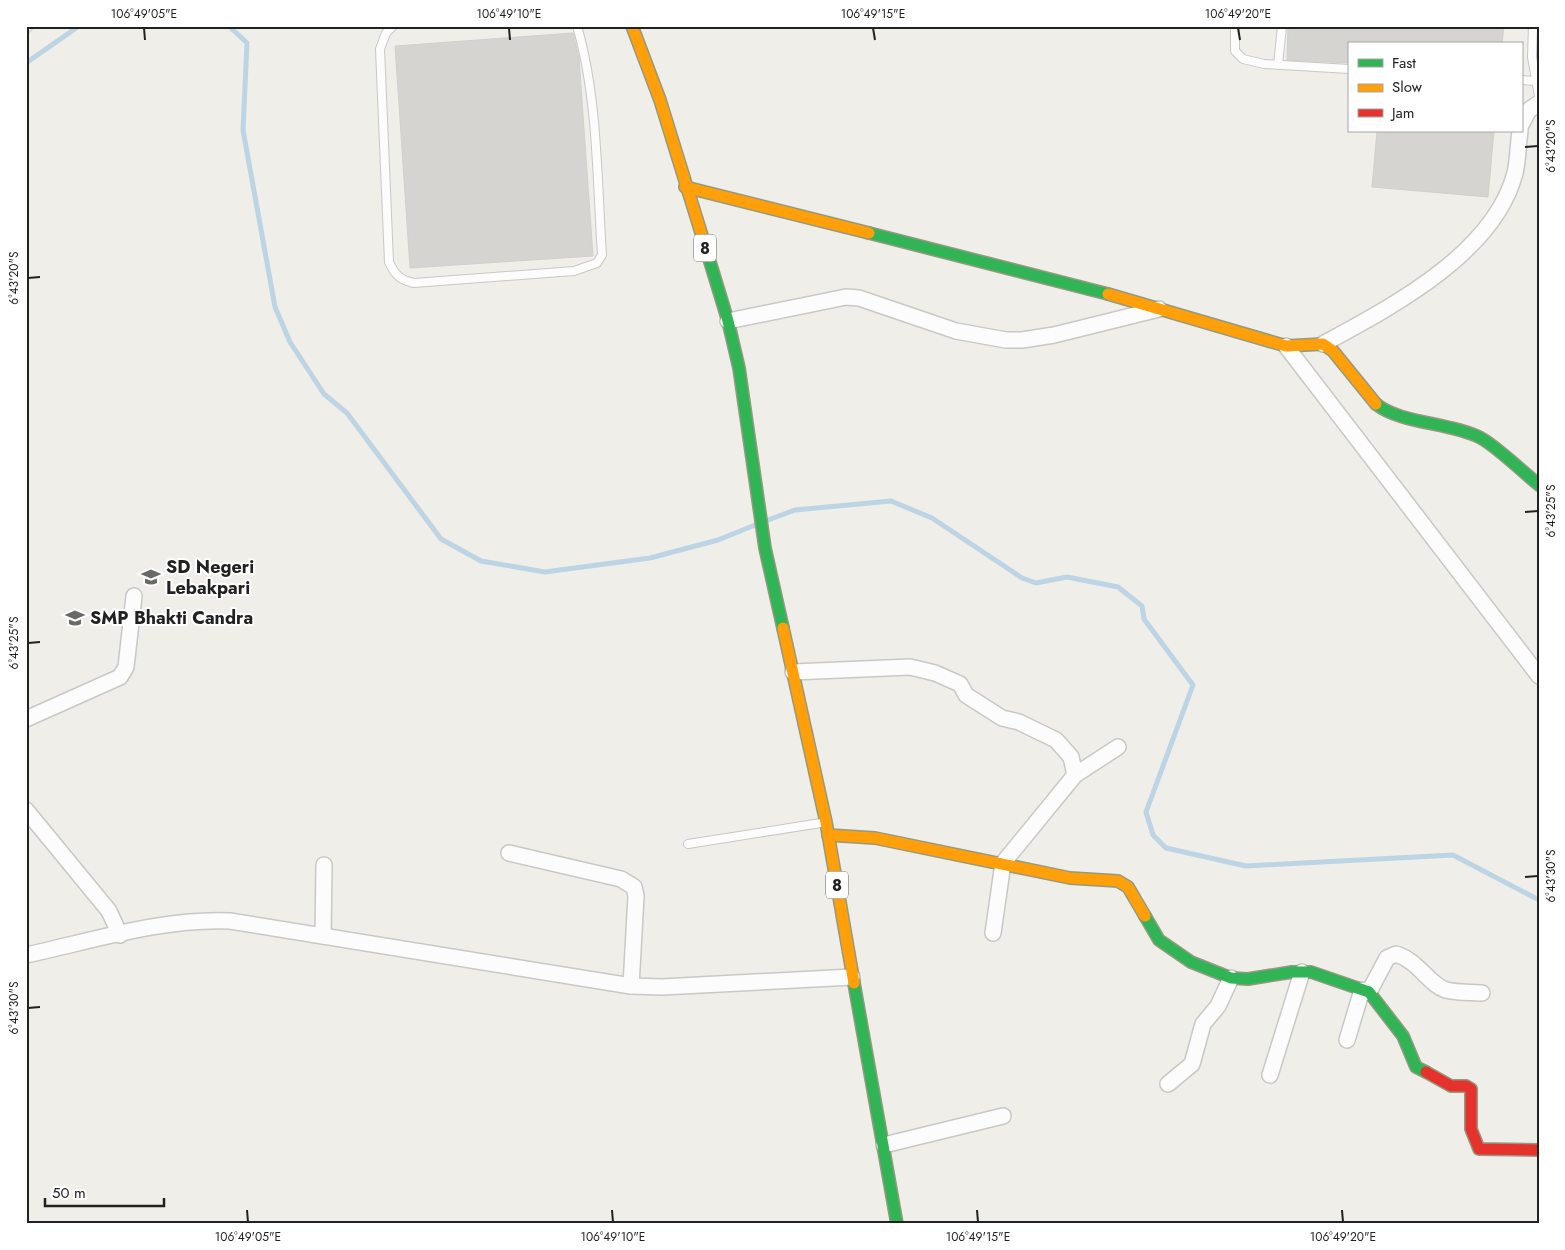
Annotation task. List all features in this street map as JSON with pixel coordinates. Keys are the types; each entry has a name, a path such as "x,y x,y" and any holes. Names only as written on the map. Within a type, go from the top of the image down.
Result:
{"main road":[{"name":"8","path":"632,26 660,100 685,187 728,321 740,368 766,548 826,822 897,1224"},
{"path":"685,187 1061,281 1286,346 1323,344 1333,351 1377,406 1398,415 1452,427 1480,437 1539,485"},
{"path":"828,835 875,838 1070,878 1118,881 1128,887 1159,940 1191,962 1231,978 1248,979 1311,972 1366,991 1403,1036 1416,1067 1440,1082 1451,1086 1466,1086 1471,1089 1471,1129 1479,1149 1539,1150"}],"street":[{"path":"1522,123 1529,110 1539,103"},
{"path":"1323,344 1406,296 1448,264 1485,229 1504,201 1515,174 1520,132"},
{"path":"728,321 823,300 852,298 956,331 1006,340 1022,340 1054,335 1160,309"},
{"path":"1286,346 1539,676"},
{"path":"26,719 120,677 126,667 134,596"},
{"path":"793,672 910,668 935,673 960,684 966,695 1002,718 1019,722 1056,740 1071,757 1075,775"},
{"path":"993,933 1003,864 1075,775 1118,747"},
{"path":"26,810 109,911 120,935"},
{"path":"509,853 621,879 634,887 636,896 631,986"},
{"path":"322,936 324,865"},
{"path":"26,955 180,923 214,920 631,986 662,987 852,977"},
{"path":"1347,1040 1366,991 1387,958 1396,954 1412,961 1436,984 1446,990 1482,993"},
{"path":"1270,1075 1302,972"},
{"path":"1168,1084 1192,1064 1203,1024 1218,1006 1231,978"},
{"path":"884,1145 1003,1116"}],"lane":[{"path":"26,29 29,26"},
{"path":"393,26 386,32 380,49 389,262 394,273 402,280 414,284 574,271 597,263 602,255 594,128 583,45 577,26"},
{"path":"1235,26 1235,51 1243,59 1278,65 1348,69"},
{"path":"1278,65 1282,26"},
{"path":"1533,26 1532,57 1539,96"},
{"path":"1522,80 1535,81"},
{"path":"688,844 826,822"}],"building":[{"path":"1288,26 1504,26 1502,42 1348,42 1348,63 1287,60"},
{"path":"573,33 579,58 593,256 410,268 395,46"},
{"path":"1377,132 1494,132 1488,197 1372,187"}],"waterway":[{"path":"26,63 79,26"},
{"path":"229,26 247,43 243,130 275,307 290,342 324,394 347,413 441,539 481,561 545,572 650,558 718,540 755,525"},
{"path":"768,520 795,510 891,501 932,518 1022,578 1036,583 1067,577 1118,587 1142,606 1144,619 1193,685 1146,812 1153,835 1166,848 1246,866 1453,855 1539,900"}],"traffic: fast":[{"path":"869,233 1108,294"},
{"path":"703,239 728,321 739,368 765,548 783,628"},
{"path":"1376,404 1386,411 1398,415 1453,428 1479,437 1501,452 1539,485"},
{"path":"1145,916 1159,940 1191,962 1231,978 1248,979 1292,972 1311,972 1369,992 1403,1036 1416,1067 1426,1072"},
{"path":"854,983 897,1224"}],"traffic: slow":[{"path":"632,26 660,100 703,239"},
{"path":"685,187 869,233"},
{"path":"1108,294 1286,346 1323,344 1333,351 1376,404"},
{"path":"783,628 826,822 854,983"},
{"path":"828,835 875,838 1070,878 1118,881 1128,887 1145,916"}],"traffic: jam":[{"path":"1426,1072 1451,1086 1466,1086 1471,1089 1471,1129 1479,1149 1539,1150"}],"place":[{"name":"SD Negeri Lebakpari","path":"151,577"},
{"name":"SMP Bhakti Candra","path":"75,618"}]}
